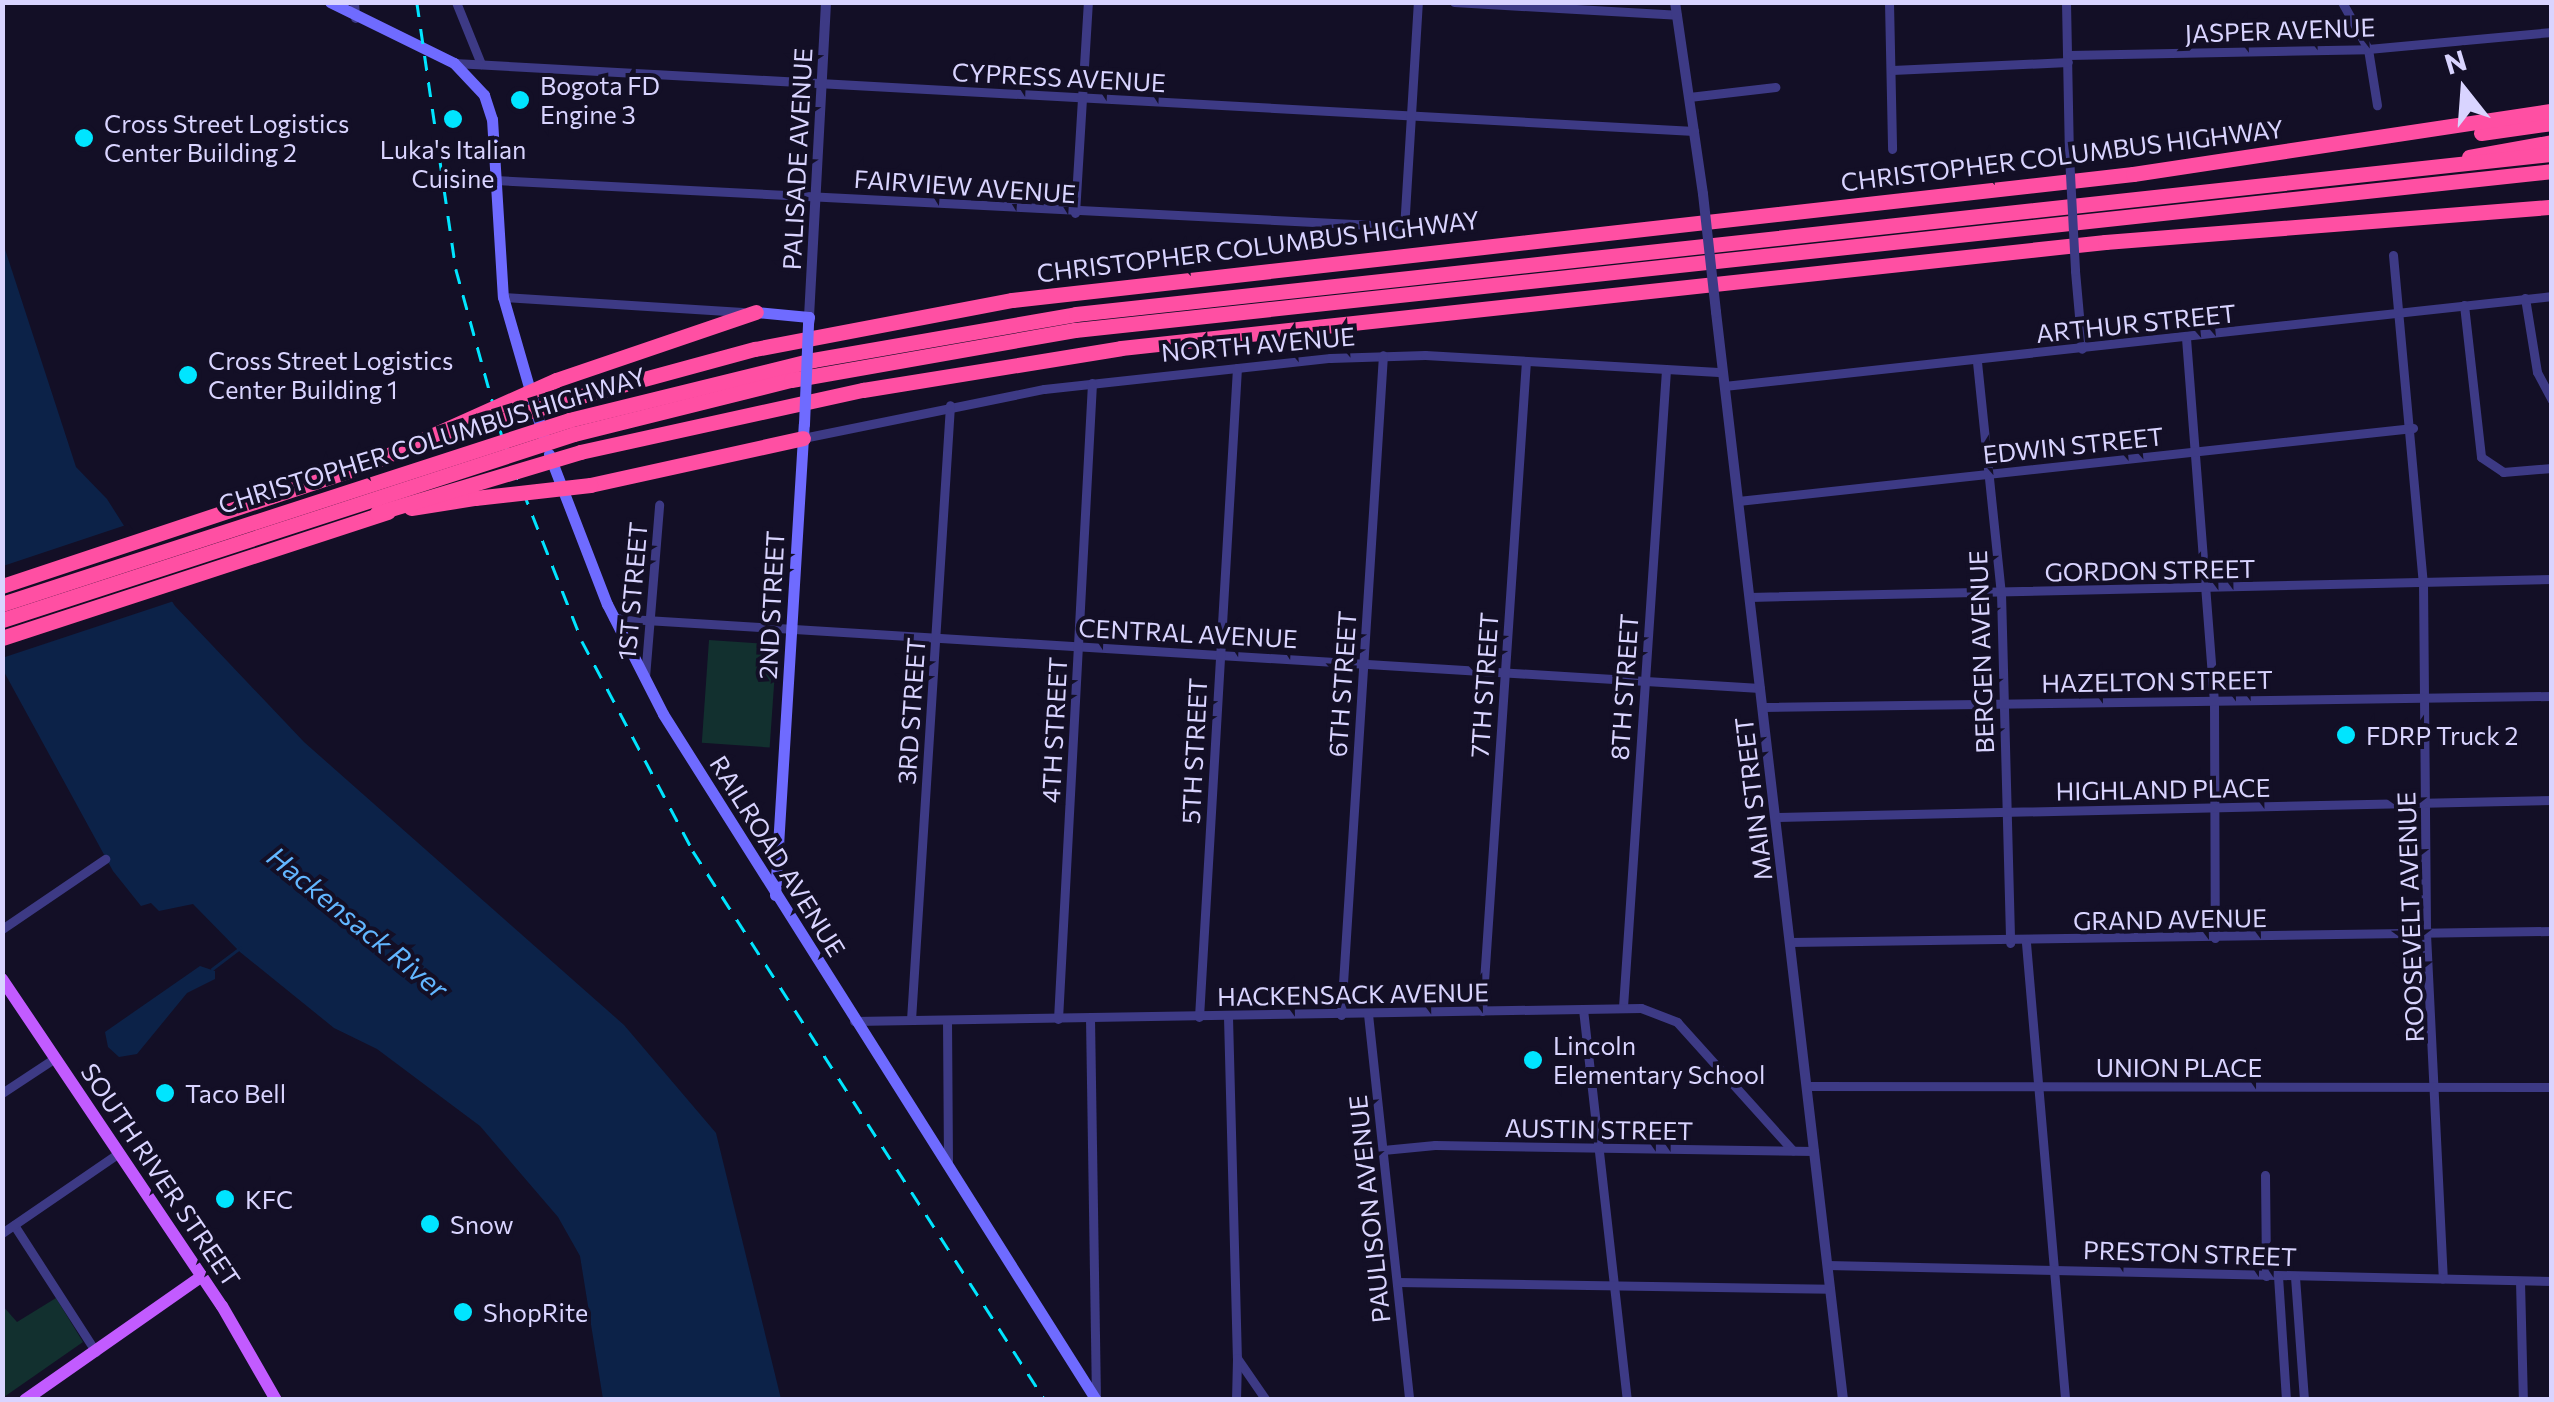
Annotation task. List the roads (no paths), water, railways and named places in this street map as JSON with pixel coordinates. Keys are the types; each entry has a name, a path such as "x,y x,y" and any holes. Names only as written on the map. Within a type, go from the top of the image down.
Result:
{"highway":[{"name":"CHRISTOPHER COLUMBUS HIGHWAY","path":"2,586 563,401 791,341 1050,295 2115,176 2342,145 2552,110"},
{"path":"2342,145 2552,124"},
{"path":"2442,166 2490,150 2552,142"},
{"name":"CHRISTOPHER COLUMBUS HIGHWAY","path":"2,604 571,427 795,364 1057,316 2552,154"},
{"name":"CHRISTOPHER COLUMBUS HIGHWAY","path":"2,620 571,427 809,376 1076,330 2552,171"},
{"path":"2412,186 2552,181"},
{"path":"2,638 377,513 580,452 863,390 1121,348 2140,238 2552,207"},
{"path":"366,465 556,380 756,312"},
{"path":"377,513 590,485 803,431"}],"main road":[{"name":"CYPRESS AVENUE","path":"330,2 355,18 454,62"},
{"name":"RAILROAD AVENUE","path":"454,62 488,103 503,298 567,512 613,618 644,680 775,894 1096,1400"},
{"path":"756,312 808,320"},
{"name":"2ND STREET","path":"775,894 808,320"},
{"name":"SOUTH RIVER STREET","path":"2,979 202,1276 276,1400"},
{"path":"25,1400 202,1276"}],"street":[{"path":"354,2 355,18"},
{"path":"456,2 480,64"},
{"name":"PALISADE AVENUE","path":"808,320 826,2"},
{"path":"1075,213 1088,2"},
{"path":"1404,229 1418,2"},
{"path":"1454,2 1676,8"},
{"path":"1889,2 1892,149"},
{"path":"2066,2 2069,154 2082,349"},
{"path":"2342,2 2368,49 2377,105"},
{"name":"MAIN STREET","path":"1676,8 1703,194 1843,1400"},
{"name":"JASPER AVENUE","path":"1892,70 2068,58 2368,49 2552,32"},
{"name":"CYPRESS AVENUE","path":"454,62 821,86 1694,131"},
{"path":"1689,97 1774,87"},
{"name":"FAIRVIEW AVENUE","path":"495,180 1075,213 1433,228"},
{"name":"ROOSEVELT AVENUE","path":"2393,255 2413,428 2423,582 2426,934 2437,1087 2442,1279"},
{"name":"ARTHUR STREET","path":"1724,386 1978,362 2552,296"},
{"path":"503,298 756,312"},
{"path":"2525,298 2537,372 2552,400"},
{"path":"2464,305 2481,457 2493,469 2552,468"},
{"path":"2186,338 2199,452 2214,700 2216,938"},
{"name":"NORTH AVENUE","path":"803,431 1092,383 1383,355 1723,372"},
{"name":"6TH STREET","path":"1342,1015 1383,355"},
{"name":"7TH STREET","path":"1482,1011 1526,361"},
{"name":"BERGEN AVENUE","path":"1978,362 1993,474 2001,593 2010,943"},
{"name":"5TH STREET","path":"1198,1017 1237,368"},
{"name":"8TH STREET","path":"1623,1007 1666,370"},
{"name":"4TH STREET","path":"1058,1019 1092,383"},
{"name":"3RD STREET","path":"911,1020 950,405"},
{"name":"EDWIN STREET","path":"1738,500 2413,428"},
{"name":"1ST STREET","path":"644,680 659,505"},
{"name":"GORDON STREET","path":"1749,597 2552,579"},
{"name":"CENTRAL AVENUE","path":"613,618 1760,688"},
{"name":"HAZELTON STREET","path":"1762,707 2552,696"},
{"name":"HIGHLAND PLACE","path":"1775,817 2552,800"},
{"path":"2,929 105,859"},
{"name":"GRAND AVENUE","path":"1790,942 2010,943 2552,931"},
{"path":"2026,942 2064,1400"},
{"name":"HACKENSACK AVENUE","path":"854,1020 1228,1017 1623,1007 1654,1010 1677,1022 1794,1151"},
{"path":"1583,1008 1627,1400"},
{"name":"PAULISON AVENUE","path":"1368,1014 1409,1400"},
{"path":"1228,1017 1236,1400"},
{"path":"1090,1018 1096,1400"},
{"path":"947,1020 948,1170"},
{"path":"2,1093 55,1058"},
{"name":"UNION PLACE","path":"1806,1086 2552,1087"},
{"name":"AUSTIN STREET","path":"1383,1150 1436,1145 1600,1151 1814,1151"},
{"path":"2,1233 119,1153"},
{"path":"2265,1176 2266,1276"},
{"path":"14,1225 96,1352"},
{"name":"PRESTON STREET","path":"1828,1265 2552,1281"},
{"path":"2278,1276 2286,1400"},
{"path":"2295,1277 2304,1400"},
{"path":"2520,1280 2523,1400"},
{"path":"1397,1282 1830,1289"},
{"path":"2282,1349 2300,1350"},
{"path":"1236,1358 1266,1400"}],"water":[{"name":"Hackensack River","path":"2,240 76,467 107,499 175,606 304,742 624,1025 716,1133 781,1399 603,1399 580,1256 558,1217 480,1126 377,1049 334,1028 240,952 193,904 159,911 151,903 141,906 113,871 3,670"},
{"path":"200,966 215,971 215,979 187,993 137,1054 119,1057 108,1047 105,1032"}],"waterway":[{"path":"212,969 240,948"}],"railway":[{"path":"417,2 456,269 503,440 582,641 693,851 1045,1400"}],"place":[{"name":"Bogota FD Engine 3","path":"520,100"},
{"name":"Luka's Italian Cuisine","path":"453,119"},
{"name":"Cross Street Logistics Center Building 2","path":"84,138"},
{"name":"Cross Street Logistics Center Building 1","path":"188,375"},
{"name":"FDRP Truck 2","path":"2346,735"},
{"name":"Lincoln Elementary School","path":"1533,1060"},
{"name":"Taco Bell","path":"165,1093"},
{"name":"KFC","path":"225,1199"},
{"name":"Snow","path":"430,1224"},
{"name":"ShopRite","path":"463,1312"}]}
